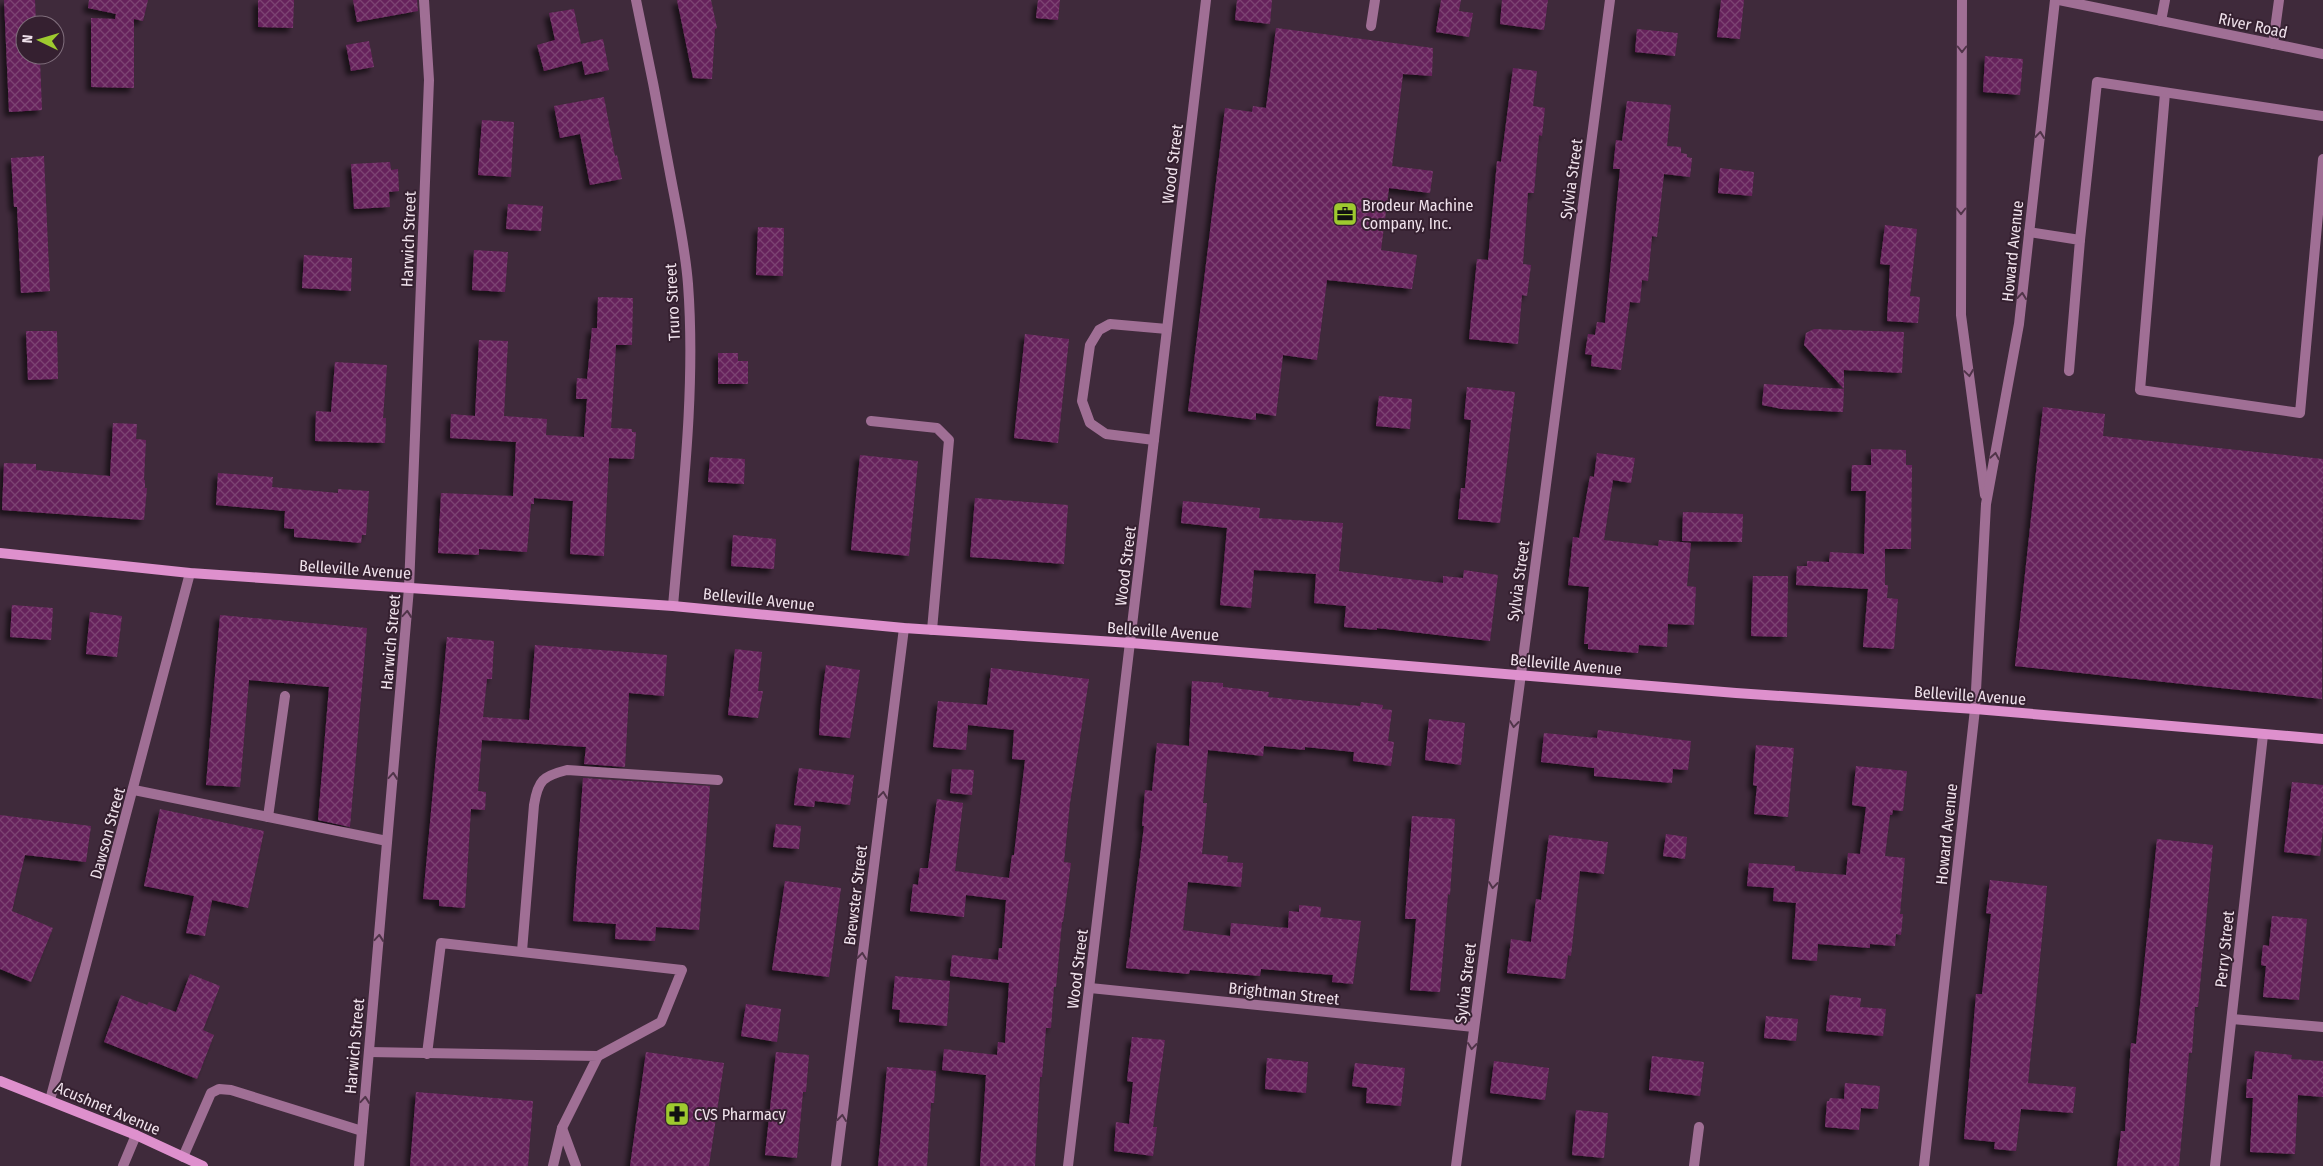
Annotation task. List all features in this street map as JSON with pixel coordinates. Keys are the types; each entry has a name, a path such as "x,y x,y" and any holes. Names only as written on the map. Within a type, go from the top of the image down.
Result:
{"main road":[{"name":"Belleville Avenue","path":"0,553 190,573 673,606 904,628 1131,643 1736,694 1975,709 2263,736 2323,739"},
{"name":"Acushnet Avenue","path":"0,1082 136,1135 203,1166"}],"street":[{"name":"Harwich Street","path":"359,1166 409,588 428,97 424,0"},
{"name":"Truro Street","path":"636,0 675,199 688,283 690,338 688,401 673,606"},
{"name":"Wood Street","path":"1068,1166 1206,0"},
{"path":"1371,26 1375,0"},
{"name":"Sylvia Street","path":"1456,1166 1610,0"},
{"name":"Howard Avenue","path":"1962,0 1961,315 1986,504"},
{"name":"Howard Avenue","path":"1924,1166 1975,709 1986,504 2019,324 2055,0"},
{"name":"River Road","path":"2059,0 2323,54"},
{"path":"2161,21 2165,0"},
{"path":"2273,44 2280,0"},
{"path":"2069,371 2080,240 2097,82 2323,116"},
{"path":"2165,92 2140,390 2300,413 2323,159"},
{"path":"2029,232 2080,240"},
{"path":"1154,440 1106,434 1090,423 1082,401 1090,345 1099,330 1110,324 1168,329"},
{"path":"871,421 937,428 948,440 932,630"},
{"name":"Dawson Street","path":"50,1100 134,790 190,573"},
{"name":"Brewster Street","path":"836,1166 904,628"},
{"path":"268,817 285,696"},
{"name":"Perry Street","path":"2215,1166 2263,736"},
{"path":"522,951 536,788 548,775 567,770 718,780"},
{"path":"134,790 387,840"},
{"path":"369,1052 427,1054 598,1056 661,1022 682,970 441,943 427,1054"},
{"name":"Brightman Street","path":"1090,988 1474,1027"},
{"path":"2232,1019 2323,1027"},
{"path":"553,1166 562,1128 598,1056"},
{"path":"183,1157 211,1093 219,1089 231,1090 362,1131"},
{"path":"1694,1166 1699,1127"},
{"path":"562,1128 576,1166"},
{"path":"123,1166 136,1135"}],"building":[{"path":"4,0 35,0 36,15 15,15 15,65 40,65 42,110 9,112"},
{"path":"89,0 148,0 143,21 134,19 134,88 91,87 91,18 115,19 116,14 88,8"},
{"path":"258,0 294,0 293,28 258,27"},
{"path":"353,0 417,0 418,11 357,22"},
{"path":"677,0 711,0 717,28 715,29 712,79 693,78"},
{"path":"1038,0 1060,0 1058,20 1036,18"},
{"path":"1237,0 1272,0 1270,24 1235,20"},
{"path":"1441,0 1461,0 1459,11 1473,13 1469,37 1436,32"},
{"path":"1502,0 1548,0 1544,30 1500,24"},
{"path":"1721,0 1744,0 1740,39 1717,37"},
{"path":"574,9 581,44 603,39 609,70 585,75 582,61 544,71 537,45 555,40 549,13"},
{"path":"1276,28 1433,48 1432,76 1403,74 1392,166 1433,171 1430,193 1389,188 1381,250 1417,255 1412,289 1327,280 1317,360 1283,355 1276,416 1256,413 1256,420 1188,411 1225,108 1252,112 1253,106 1266,108"},
{"path":"1637,29 1678,33 1675,56 1635,52"},
{"path":"369,41 374,67 351,71 346,45"},
{"path":"1985,56 2023,59 2020,95 1983,92"},
{"path":"1513,68 1537,71 1533,106 1545,108 1542,136 1539,135 1534,193 1528,193 1523,264 1531,265 1527,296 1522,295 1518,344 1469,339 1477,259 1488,260 1497,161 1501,162"},
{"path":"604,97 615,156 617,155 622,179 590,185 580,134 560,138 554,106"},
{"path":"1627,101 1671,105 1667,146 1681,147 1681,153 1687,154 1687,157 1692,158 1690,177 1664,174 1657,237 1652,236 1648,281 1642,280 1640,303 1630,302 1621,370 1591,366 1592,355 1585,354 1588,334 1595,335 1597,322 1605,323 1620,169 1613,169 1616,140 1622,141"},
{"path":"482,120 514,122 511,177 478,175"},
{"path":"44,156 50,291 21,293 17,207 14,207 11,158"},
{"path":"390,162 391,170 398,169 399,191 389,192 390,207 354,209 351,164"},
{"path":"1720,168 1754,172 1752,196 1718,193"},
{"path":"508,204 543,206 541,231 506,229"},
{"path":"1885,225 1917,229 1910,296 1920,297 1918,323 1887,321 1890,265 1880,264"},
{"path":"758,227 784,228 783,276 756,275"},
{"path":"474,250 508,252 505,292 472,290"},
{"path":"304,255 352,258 351,291 302,288"},
{"path":"598,297 633,298 632,345 616,345 611,428 632,429 632,432 636,432 634,459 609,458 604,556 570,554 573,501 534,498 534,504 531,504 527,552 479,549 479,555 438,553 441,493 513,496 516,442 450,438 451,414 475,416 479,340 508,341 504,416 547,419 546,435 584,437 587,399 576,399 577,378 587,379 592,328 597,328"},
{"path":"1814,329 1904,332 1902,373 1844,370 1844,389 1804,345 1806,333"},
{"path":"26,331 57,331 58,379 28,380"},
{"path":"1025,334 1069,339 1058,443 1014,438"},
{"path":"718,353 738,353 738,361 748,361 748,384 718,384"},
{"path":"335,362 387,365 383,418 386,418 385,443 315,441 316,411 331,412"},
{"path":"1764,384 1844,389 1843,412 1782,409 1762,405"},
{"path":"1467,387 1515,392 1500,523 1458,519 1461,488 1465,488 1471,420 1464,419"},
{"path":"1379,396 1412,399 1410,429 1376,426"},
{"path":"2043,407 2105,414 2103,436 2323,459 2322,699 2015,666"},
{"path":"113,423 137,424 136,439 146,440 144,480 145,488 147,488 144,520 2,510 4,463 36,464 36,470 110,476"},
{"path":"1871,449 1906,450 1906,465 1912,465 1911,549 1885,549 1885,585 1888,585 1887,598 1898,599 1894,649 1863,647 1868,589 1796,585 1797,566 1807,566 1807,561 1829,562 1830,552 1864,554 1866,491 1851,491 1852,465 1871,465"},
{"path":"1597,453 1635,458 1631,483 1613,480 1604,540 1658,546 1659,540 1691,543 1687,586 1696,587 1694,625 1668,624 1667,647 1639,645 1638,653 1588,649 1588,644 1584,644 1589,587 1568,585 1573,537 1579,538 1590,476 1594,477"},
{"path":"860,455 918,461 909,556 851,550"},
{"path":"710,457 745,459 744,484 708,482"},
{"path":"218,473 273,477 272,487 338,493 338,489 369,491 366,535 362,535 361,543 294,537 294,529 284,528 285,511 216,505"},
{"path":"975,498 1068,505 1064,564 970,557"},
{"path":"1183,501 1260,508 1259,518 1343,523 1339,571 1443,583 1443,576 1463,578 1464,570 1498,575 1490,641 1377,628 1377,630 1344,627 1346,606 1314,603 1316,574 1254,570 1251,608 1220,605 1227,528 1181,523"},
{"path":"1683,512 1743,514 1742,542 1682,541"},
{"path":"733,535 776,539 774,569 731,566"},
{"path":"1753,576 1788,576 1787,637 1751,636"},
{"path":"12,605 53,608 51,640 10,637"},
{"path":"90,612 122,616 117,657 86,654"},
{"path":"220,615 367,628 350,827 318,820 329,687 249,680 240,787 206,785"},
{"path":"447,637 494,641 492,679 487,679 483,717 529,720 535,645 667,655 664,696 629,693 625,767 584,764 586,747 482,740 478,791 486,792 485,810 471,809 465,908 439,906 439,900 423,899"},
{"path":"735,649 762,652 758,691 763,691 758,718 728,715"},
{"path":"826,665 860,670 850,738 819,735"},
{"path":"991,668 1089,679 1070,803 1064,862 1071,863 1062,922 1056,987 1054,987 1051,1028 1046,1028 1042,1077 1040,1077 1035,1166 980,1166 986,1075 942,1070 944,1049 997,1055 998,1042 1005,1043 1009,983 950,976 952,955 998,960 999,948 1002,948 1006,900 966,895 964,917 910,911 913,884 918,885 920,868 928,868 937,799 963,803 955,871 1009,878 1012,855 1014,855 1025,760 1012,759 1014,730 968,725 966,750 933,747 938,701 987,705"},
{"path":"1192,681 1223,683 1223,687 1269,692 1268,697 1360,706 1361,702 1383,705 1382,709 1392,710 1388,741 1394,742 1391,766 1353,761 1354,752 1305,747 1305,750 1264,746 1263,756 1208,750 1203,803 1207,803 1202,854 1228,856 1227,862 1243,863 1241,887 1188,882 1183,930 1230,936 1231,923 1288,928 1289,911 1299,912 1299,905 1321,907 1320,917 1361,921 1353,984 1332,982 1333,975 1261,969 1260,976 1190,970 1189,974 1126,968 1144,826 1142,826 1145,790 1152,791 1157,743 1189,746"},
{"path":"1429,719 1465,723 1461,765 1425,760"},
{"path":"1598,730 1691,741 1688,770 1673,769 1672,783 1594,776 1594,768 1541,762 1544,733 1597,738"},
{"path":"1756,745 1794,748 1788,817 1754,814 1757,786 1753,785"},
{"path":"1856,766 1907,771 1903,811 1893,810 1892,815 1890,815 1885,856 1905,858 1900,914 1903,914 1901,935 1896,934 1895,946 1870,944 1870,948 1818,944 1817,961 1792,959 1796,903 1773,901 1774,888 1747,886 1749,863 1795,866 1795,871 1846,875 1848,853 1860,854 1866,807 1852,805"},
{"path":"799,768 854,775 850,805 815,801 814,807 794,805"},
{"path":"952,769 974,770 972,795 950,793"},
{"path":"583,778 710,786 699,930 656,927 655,941 615,939 616,924 573,921"},
{"path":"2292,782 2323,785 2323,829 2320,856 2284,852"},
{"path":"160,809 264,831 248,908 212,900 205,936 186,933 194,896 144,886"},
{"path":"0,815 91,826 86,862 25,855 12,911 53,928 31,982 0,969"},
{"path":"1412,816 1455,819 1450,895 1448,894 1440,992 1410,990 1416,919 1405,919"},
{"path":"776,824 801,826 799,849 773,847"},
{"path":"1666,834 1687,837 1685,859 1663,856"},
{"path":"1549,835 1608,842 1604,874 1580,871 1571,956 1568,955 1565,979 1507,973 1511,939 1531,942 1536,899 1541,900"},
{"path":"2157,839 2213,845 2198,1007 2195,1007 2192,1053 2189,1053 2179,1166 2117,1166 2121,1131 2125,1131 2131,1043 2136,1044"},
{"path":"1990,880 2047,886 2028,1083 2076,1087 2073,1113 2021,1109 2016,1151 1994,1149 1995,1142 1964,1139 1976,994 1982,994 1991,914 1986,913"},
{"path":"785,881 841,888 829,977 772,970"},
{"path":"2272,916 2307,919 2299,1000 2263,997 2266,966 2261,965 2263,945 2269,946"},
{"path":"190,974 220,986 203,1030 214,1035 197,1079 104,1042 121,995 147,1005 149,1002 176,1012"},
{"path":"895,976 950,981 947,1026 899,1022 900,1010 892,1009"},
{"path":"1830,995 1861,998 1860,1007 1886,1009 1883,1036 1826,1031"},
{"path":"746,1004 781,1009 777,1042 741,1036"},
{"path":"1766,1016 1798,1019 1796,1041 1764,1038"},
{"path":"1132,1037 1165,1040 1153,1127 1157,1127 1153,1156 1114,1151 1116,1122 1129,1124 1133,1082 1127,1081"},
{"path":"2255,1051 2292,1055 2291,1059 2323,1061 2323,1097 2298,1095 2295,1154 2250,1152 2253,1098 2246,1098 2247,1079 2252,1079"},
{"name":"CVS Pharmacy","path":"646,1052 724,1063 709,1166 630,1166"},
{"path":"776,1052 809,1055 806,1092 803,1092 797,1158 765,1155"},
{"path":"1652,1056 1704,1062 1700,1096 1649,1090"},
{"path":"1267,1058 1308,1062 1306,1093 1265,1089"},
{"path":"1494,1061 1549,1068 1545,1100 1490,1093"},
{"path":"1355,1063 1405,1068 1401,1106 1366,1103 1367,1088 1352,1086"},
{"path":"887,1067 936,1071 934,1103 931,1103 927,1166 878,1166"},
{"path":"1845,1083 1880,1086 1878,1109 1861,1108 1859,1130 1825,1127 1827,1101 1830,1098 1844,1099"},
{"path":"416,1092 533,1101 528,1166 410,1166"},
{"path":"1576,1110 1608,1113 1604,1158 1572,1155"}],"place":[{"name":"Brodeur Machine Company, Inc.","path":"1345,214"},
{"name":"CVS Pharmacy","path":"677,1114"}]}
